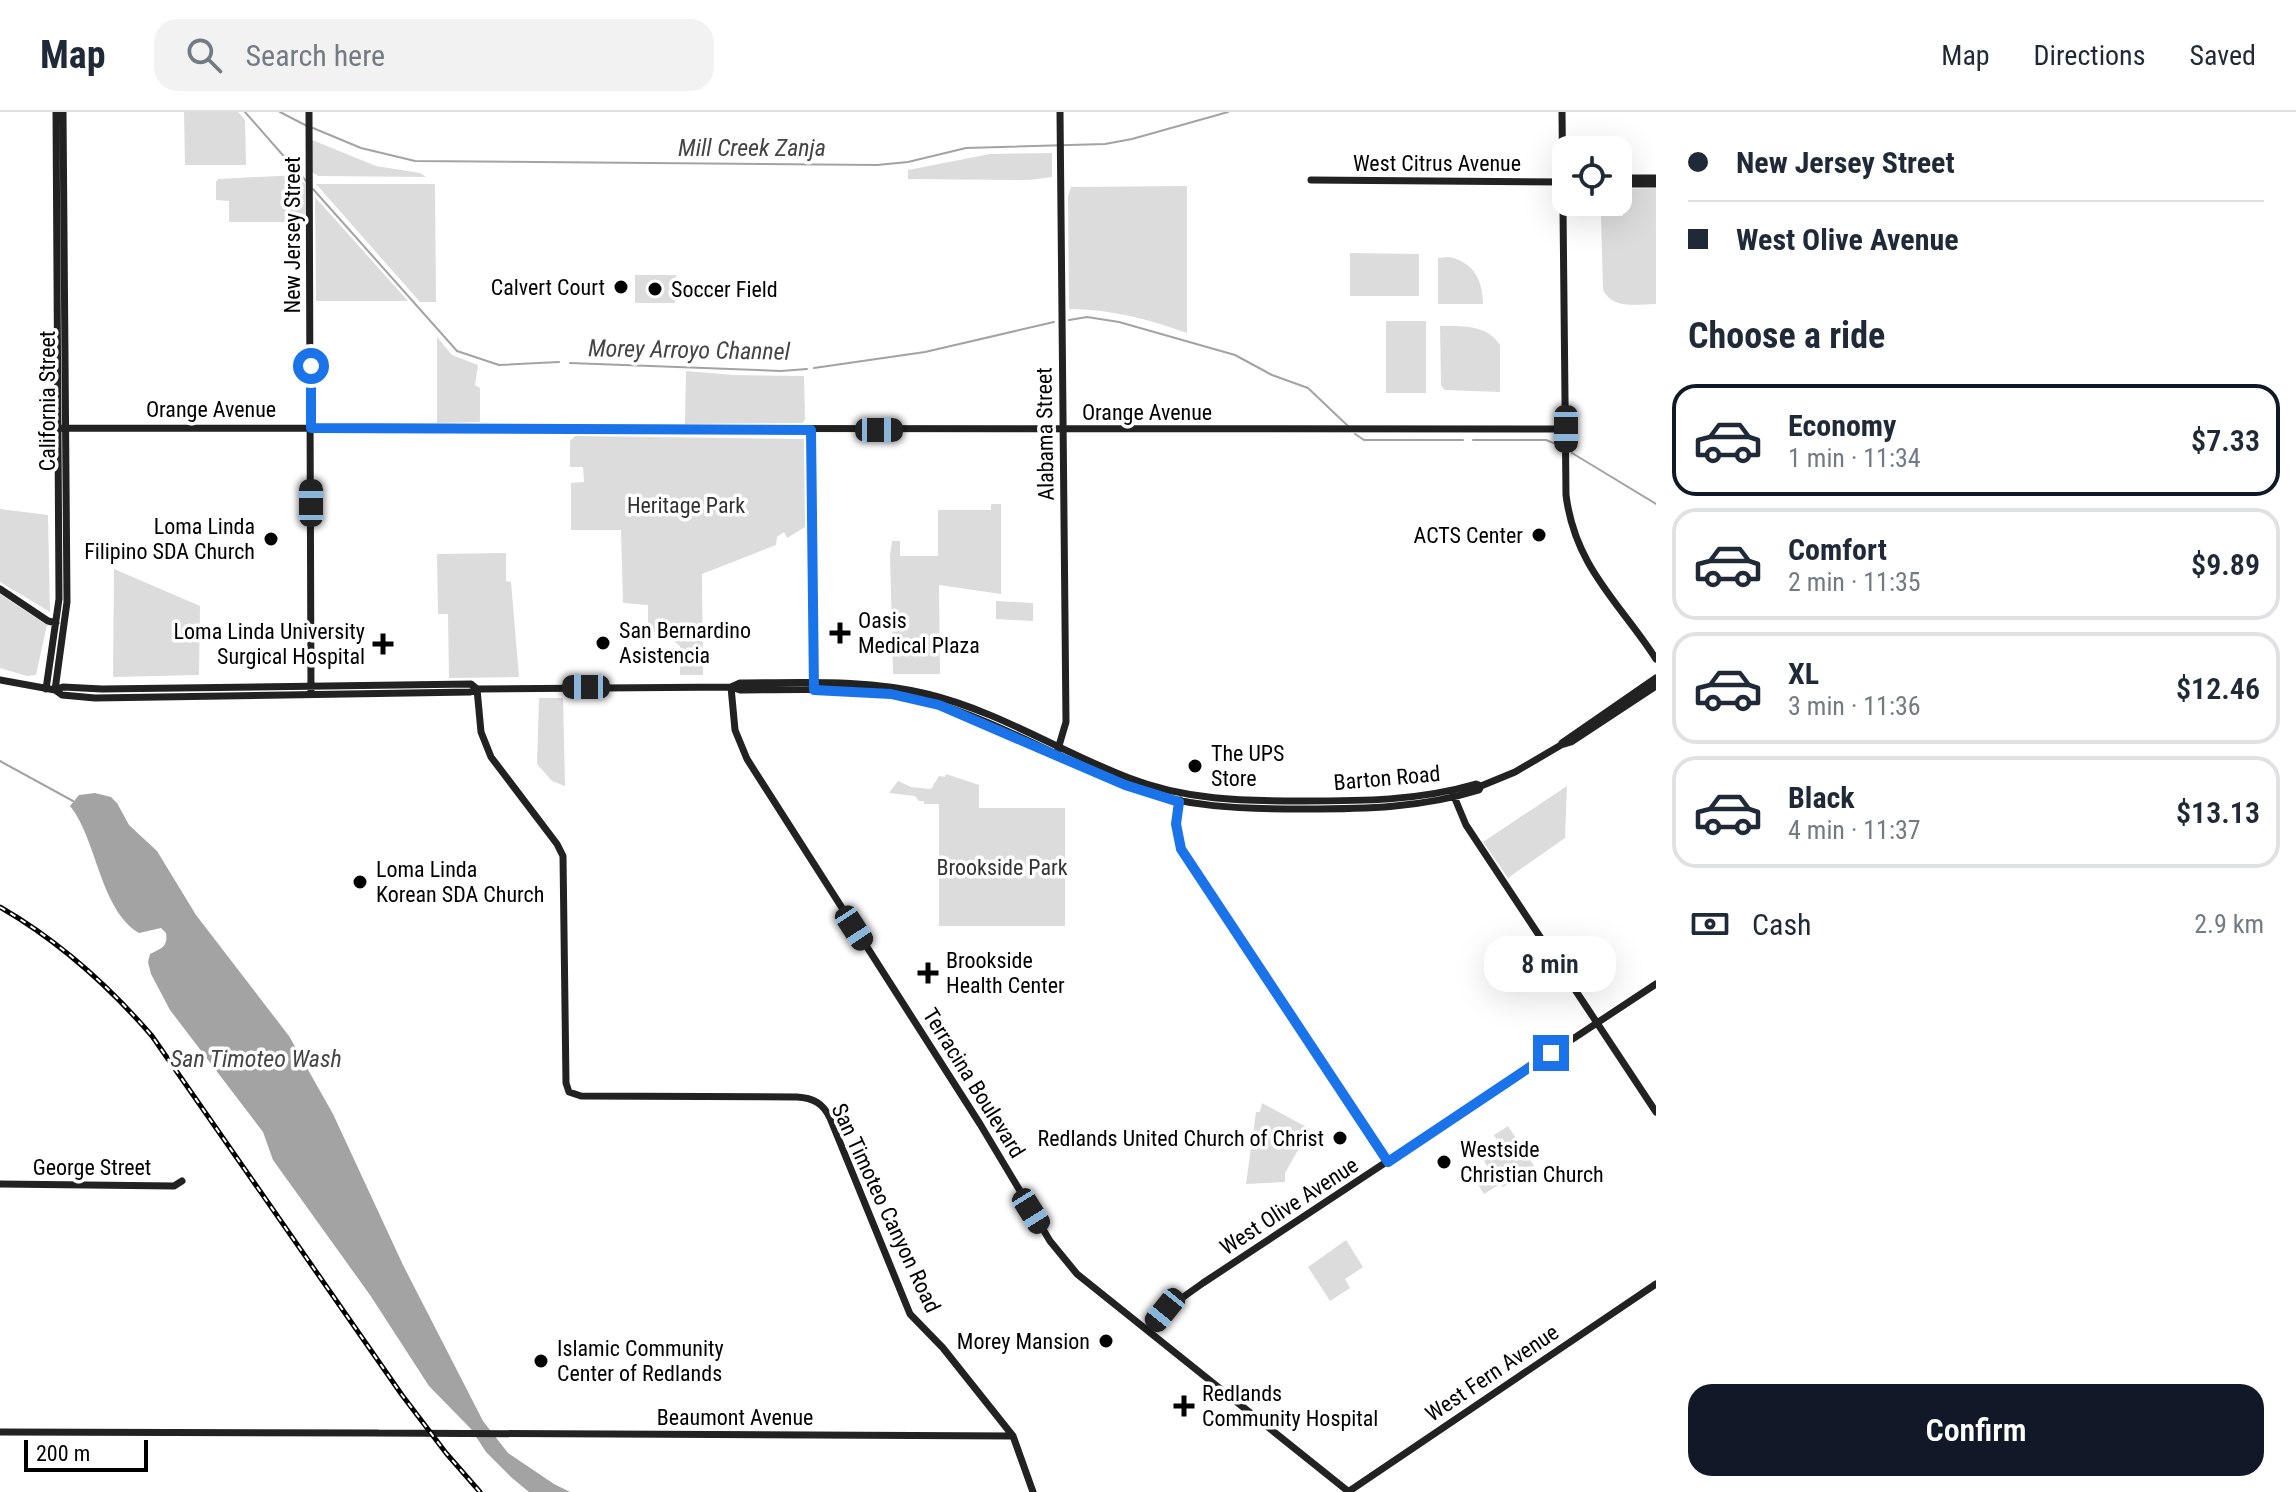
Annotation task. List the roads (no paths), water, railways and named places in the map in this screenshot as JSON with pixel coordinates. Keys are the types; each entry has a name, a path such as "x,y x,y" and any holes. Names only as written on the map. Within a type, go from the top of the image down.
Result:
{"main road":[{"name":"California Street","path":"55,690 67,613 63,574 56,112"},
{"name":"California Street","path":"61,428 63,112"},
{"name":"Alabama Street","path":"1058,751 1066,722 1060,112"},
{"path":"1562,112 1563,136"},
{"name":"New Jersey Street","path":"309,116 312,689"},
{"name":"West Citrus Avenue","path":"1311,180 1552,182"},
{"path":"1632,181 1656,181"},
{"path":"1564,216 1566,495 1570,521 1587,565 1635,626 1656,659"},
{"name":"Orange Avenue","path":"61,428 1566,429"},
{"path":"811,430 814,686"},
{"name":"California Street","path":"46,689 63,574"},
{"path":"0,589 56,623"},
{"path":"1561,745 1656,678"},
{"name":"Barton Road","path":"0,680 55,690 62,695 95,698 471,684 477,689 864,683 902,692 964,714 1180,798 1241,809 1406,807 1424,804 1515,772 1561,745"},
{"path":"1561,745 1571,742 1656,686"},
{"name":"Terracina Boulevard","path":"731,687 735,730 747,759 980,1124 1050,1241 1077,1274 1349,1492"},
{"name":"San Timoteo Canyon Road","path":"477,689 481,732 491,757 563,856 566,1083 569,1092 581,1096 797,1097 818,1102 830,1118 910,1314 943,1348 1013,1436 1033,1492"},
{"path":"1424,804 1426,799 1441,793"},
{"path":"1453,794 1466,825 1656,1112"},
{"name":"Barton Road","path":"1180,798 1242,801 1398,800 1453,794"},
{"path":"1180,798 1176,824 1181,849 1388,1162"},
{"path":"1398,800 1406,807"},
{"name":"West Olive Avenue","path":"1148,1331 1165,1310 1656,984"},
{"name":"George Street","path":"0,1184 174,1186 182,1181"},
{"name":"West Fern Avenue","path":"1349,1492 1656,1284"},
{"name":"Beaumont Avenue","path":"0,1432 1013,1436"}],"water":[{"name":"San Timoteo Wash","path":"95,793 111,797 129,825 157,851 196,915 289,1036 333,1114 403,1265 483,1421 508,1453 570,1492 529,1492 486,1452 471,1429 429,1386 370,1295 273,1160 263,1132 170,1010 148,962 150,954 165,944 166,933 161,928 139,933 126,922 107,891 87,837 70,806 79,795"}],"waterway":[{"name":"Morey Arroyo Channel","path":"245,112 295,169"},
{"name":"Mill Creek Zanja","path":"280,112 307,126"},
{"name":"Mill Creek Zanja","path":"313,128 361,148 415,161 877,165 908,162 966,148 1105,144 1228,112"},
{"name":"Morey Arroyo Channel","path":"301,175 306,181"},
{"name":"Morey Arroyo Channel","path":"313,189 457,351 499,365 559,362"},
{"name":"Morey Arroyo Channel","path":"1069,320 1087,317 1119,322 1235,355 1272,375 1308,388 1349,427"},
{"name":"Morey Arroyo Channel","path":"814,368 925,352 1054,322"},
{"name":"Morey Arroyo Channel","path":"570,363 781,371 807,369"},
{"name":"Morey Arroyo Channel","path":"1355,434 1364,440 1463,440"},
{"name":"Morey Arroyo Channel","path":"1473,440 1546,440 1556,444"},
{"name":"Morey Arroyo Channel","path":"1572,453 1656,504"},
{"path":"0,761 73,801"}],"railway":[{"path":"0,907 82,965 152,1036 402,1395 480,1492"}],"place":[{"name":"Calvert Court","path":"621,287"},
{"name":"Soccer Field","path":"655,289"},
{"name":"ACTS Center","path":"1539,535"},
{"name":"Loma Linda Filipino SDA Church","path":"271,539"},
{"name":"Oasis Medical Plaza","path":"840,633"},
{"name":"San Bernardino Asistencia","path":"603,643"},
{"name":"Loma Linda University Surgical Hospital","path":"383,644"},
{"name":"The UPS Store","path":"1195,766"},
{"name":"Loma Linda Korean SDA Church","path":"360,882"},
{"name":"Brookside Health Center","path":"928,973"},
{"name":"Redlands United Church of Christ","path":"1340,1138"},
{"name":"Westside Christian Church","path":"1444,1162"},
{"name":"Morey Mansion","path":"1106,1341"},
{"name":"Islamic Community Center of Redlands","path":"541,1361"},
{"name":"Redlands Community Hospital","path":"1184,1406"}],"park label":[{"name":"Heritage Park","path":"686,505"},
{"name":"Brookside Park","path":"1002,867"}]}
